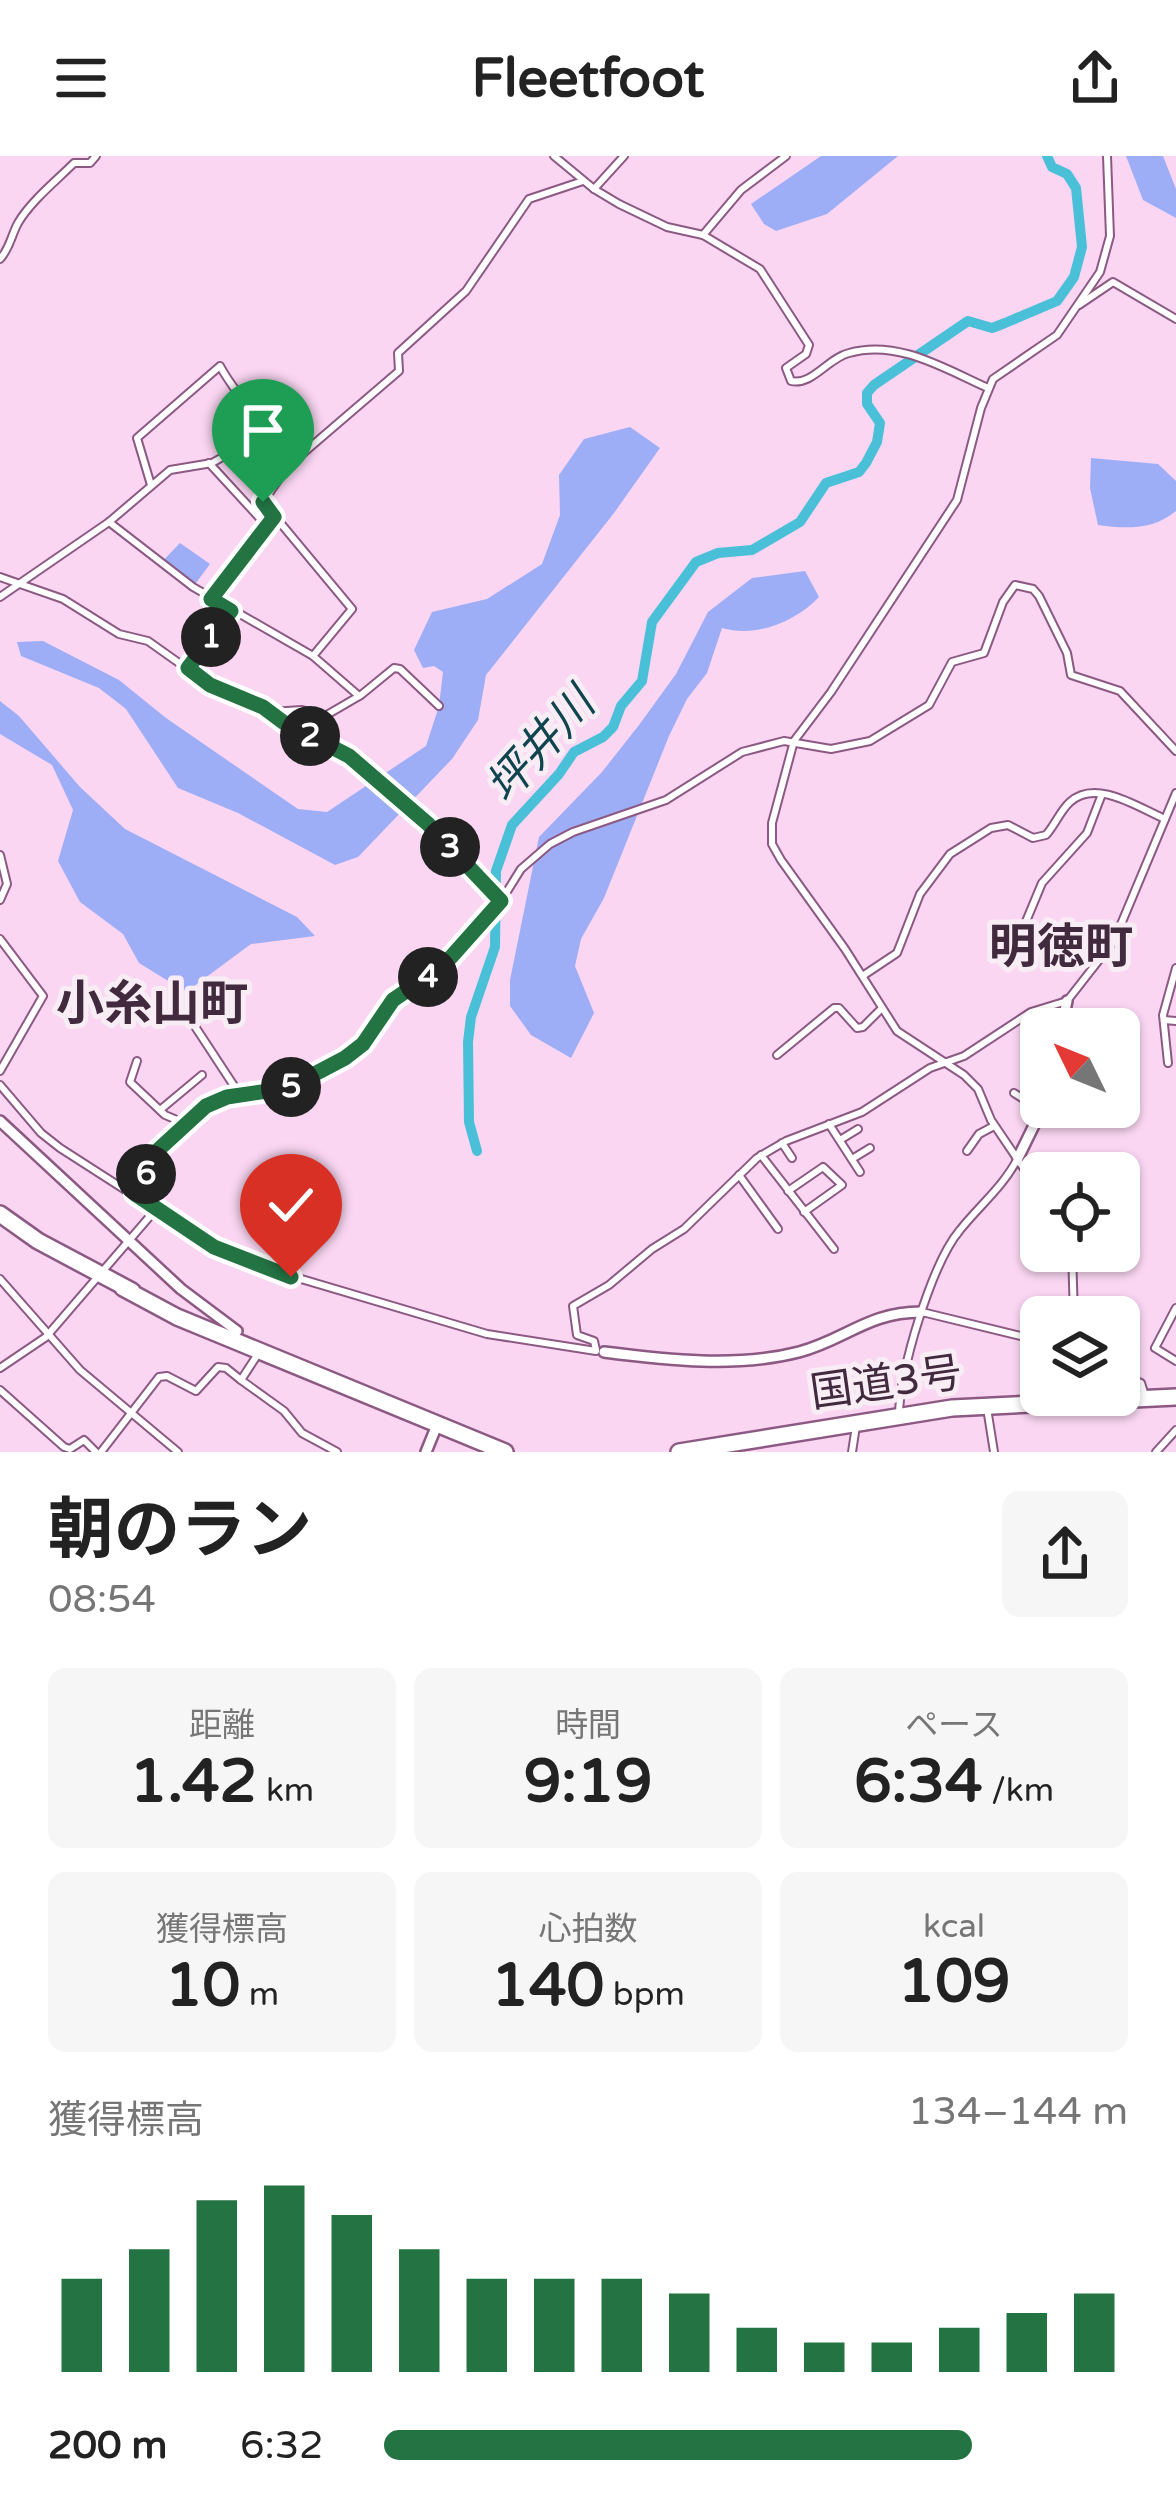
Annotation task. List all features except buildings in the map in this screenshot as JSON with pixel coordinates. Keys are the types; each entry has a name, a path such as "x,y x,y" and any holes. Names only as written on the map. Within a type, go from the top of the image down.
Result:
{"highway":[{"path":"0,1214 123,1288 310,1371"},
{"path":"123,1288 207,1320 260,1351 505,1452"},
{"name":"国道3号","path":"679,1452 899,1415 1176,1396"}],"street":[{"path":"0,259 19,222 61,176 74,164 90,163 96,156"},
{"path":"554,156 594,189 667,226 703,235 763,272 809,345 786,368 790,381 804,382 838,356 856,351 904,352 988,388"},
{"path":"594,189 624,156"},
{"path":"703,235 741,190 786,156"},
{"path":"1020,1161 994,1126 978,1089 897,1031 772,844 772,823 794,741 957,500 988,388 1006,367 1057,335 1106,256 1110,236 1107,156"},
{"path":"0,597 109,522 179,466 209,463 257,441 286,458 301,455 400,370 398,353 466,291 529,200 583,181"},
{"path":"1079,305 1113,282 1176,319"},
{"path":"152,485 137,438 220,366 259,422 262,430 257,441"},
{"path":"286,458 286,469 263,497 274,517 352,609 313,656"},
{"path":"209,463 266,525"},
{"path":"211,599 274,517"},
{"path":"109,522 159,565 313,656 359,696"},
{"path":"0,577 73,604 119,634 148,641 210,685 271,712 358,763 428,824 501,901"},
{"path":"135,1194 158,1150 206,1106 288,1088 363,1044 393,1000 444,965 537,853 573,832 666,800 742,752 794,741 826,749 856,746 925,709 952,662 978,657 988,648 1003,602 1016,585 1033,589 1039,596 1067,653 1071,675 1120,691 1176,751"},
{"path":"188,668 231,611"},
{"path":"271,712 302,710 325,716 397,668 440,706"},
{"path":"862,976 897,953 920,894 950,854 991,828 1008,825 1033,838 1046,835 1071,801 1089,792 1176,821"},
{"path":"1065,1008 1114,941 1176,793"},
{"path":"1022,932 1042,883 1087,833 1102,794"},
{"path":"0,855 8,884 0,900"},
{"path":"0,939 43,995 0,1071"},
{"path":"1168,1063 1164,1020 1176,968"},
{"path":"600,1351 594,1341 577,1335 573,1306 684,1229 761,1155 862,1112 1031,1012 1067,1001"},
{"path":"777,1055 834,1008 863,1028 882,1008"},
{"path":"1164,1020 1176,1021"},
{"path":"196,1028 241,1096"},
{"path":"137,1060 130,1082 160,1110 184,1123"},
{"path":"160,1110 202,1075"},
{"path":"0,1085 41,1133 214,1247 291,1277 487,1334 670,1360 770,1359 806,1350 889,1312 921,1312 1020,1336"},
{"path":"1014,1093 1020,1096"},
{"path":"0,1121 230,1333"},
{"path":"829,1124 860,1172"},
{"path":"967,1151 980,1134 994,1126"},
{"path":"899,1415 921,1312 944,1254 1009,1177 1033,1128"},
{"path":"839,1140 858,1129"},
{"path":"782,1143 792,1158"},
{"path":"852,1160 870,1148"},
{"path":"761,1155 834,1249"},
{"path":"788,1191 823,1167 842,1185 804,1212"},
{"path":"739,1175 778,1228"},
{"path":"0,1367 49,1333 157,1208"},
{"path":"0,1280 80,1370 178,1452"},
{"path":"181,1289 207,1320"},
{"path":"1176,1308 1155,1348 1176,1361"},
{"path":"241,1380 260,1351"},
{"path":"0,1390 64,1447 70,1449 84,1440 99,1452 163,1376 190,1391 202,1388 218,1367 226,1368 284,1411 302,1433 337,1452"},
{"path":"1140,1383 1145,1399"},
{"path":"987,1406 994,1452"},
{"path":"852,1452 856,1422"},
{"path":"426,1452 437,1425"},
{"path":"1156,1452 1176,1430"}],"shaded area":[{"path":"821,156 898,156 827,214 776,231 764,224 751,204"},
{"path":"1126,156 1163,156 1176,189 1176,218 1143,200"},
{"path":"630,427 660,448 486,675 478,720 452,759 358,857 335,865 238,813 178,788 126,709 99,688 21,656 17,642 43,641 119,680 298,809 327,812 426,746 439,706 443,672 434,666 423,668 414,650 432,612 487,599 542,564 560,515 559,475 584,439"},
{"path":"1091,458 1158,464 1176,481 1176,511 1139,527 1098,525 1090,488"},
{"path":"180,543 210,564 193,587 159,565"},
{"path":"805,571 819,597 798,614 761,629 722,628 707,673 687,699 669,736 604,898 581,939 575,966 594,1013 571,1058 531,1035 510,1006 510,980 539,837 602,772 639,725 676,674 708,612 752,578"},
{"path":"0,701 125,829 297,917 315,936 251,944 186,992 139,963 123,934 80,902 58,861 73,810 52,765 0,734"}],"waterway":[{"name":"坪井川","path":"477,1151 469,1122 468,1042 471,1017 495,947 496,871 512,825 574,752 613,727 621,706 642,681 652,622 696,562 718,553 752,550 800,522 826,483 859,472 877,442 880,423 867,404 867,393 874,385 968,321 992,328 1057,301 1074,277 1082,247 1076,188 1067,174 1052,167 1047,156"}],"district":[{"name":"明徳町","path":"1061,948"},
{"name":"小糸山町","path":"152,1005"}],"route":[{"path":"263,502 274,517 211,599 231,611 188,668 210,685 263,707 349,756 428,824 501,901 444,965 393,1000 363,1044 345,1058 288,1088 227,1097 206,1106 158,1150 135,1194 214,1247 291,1277"}]}
